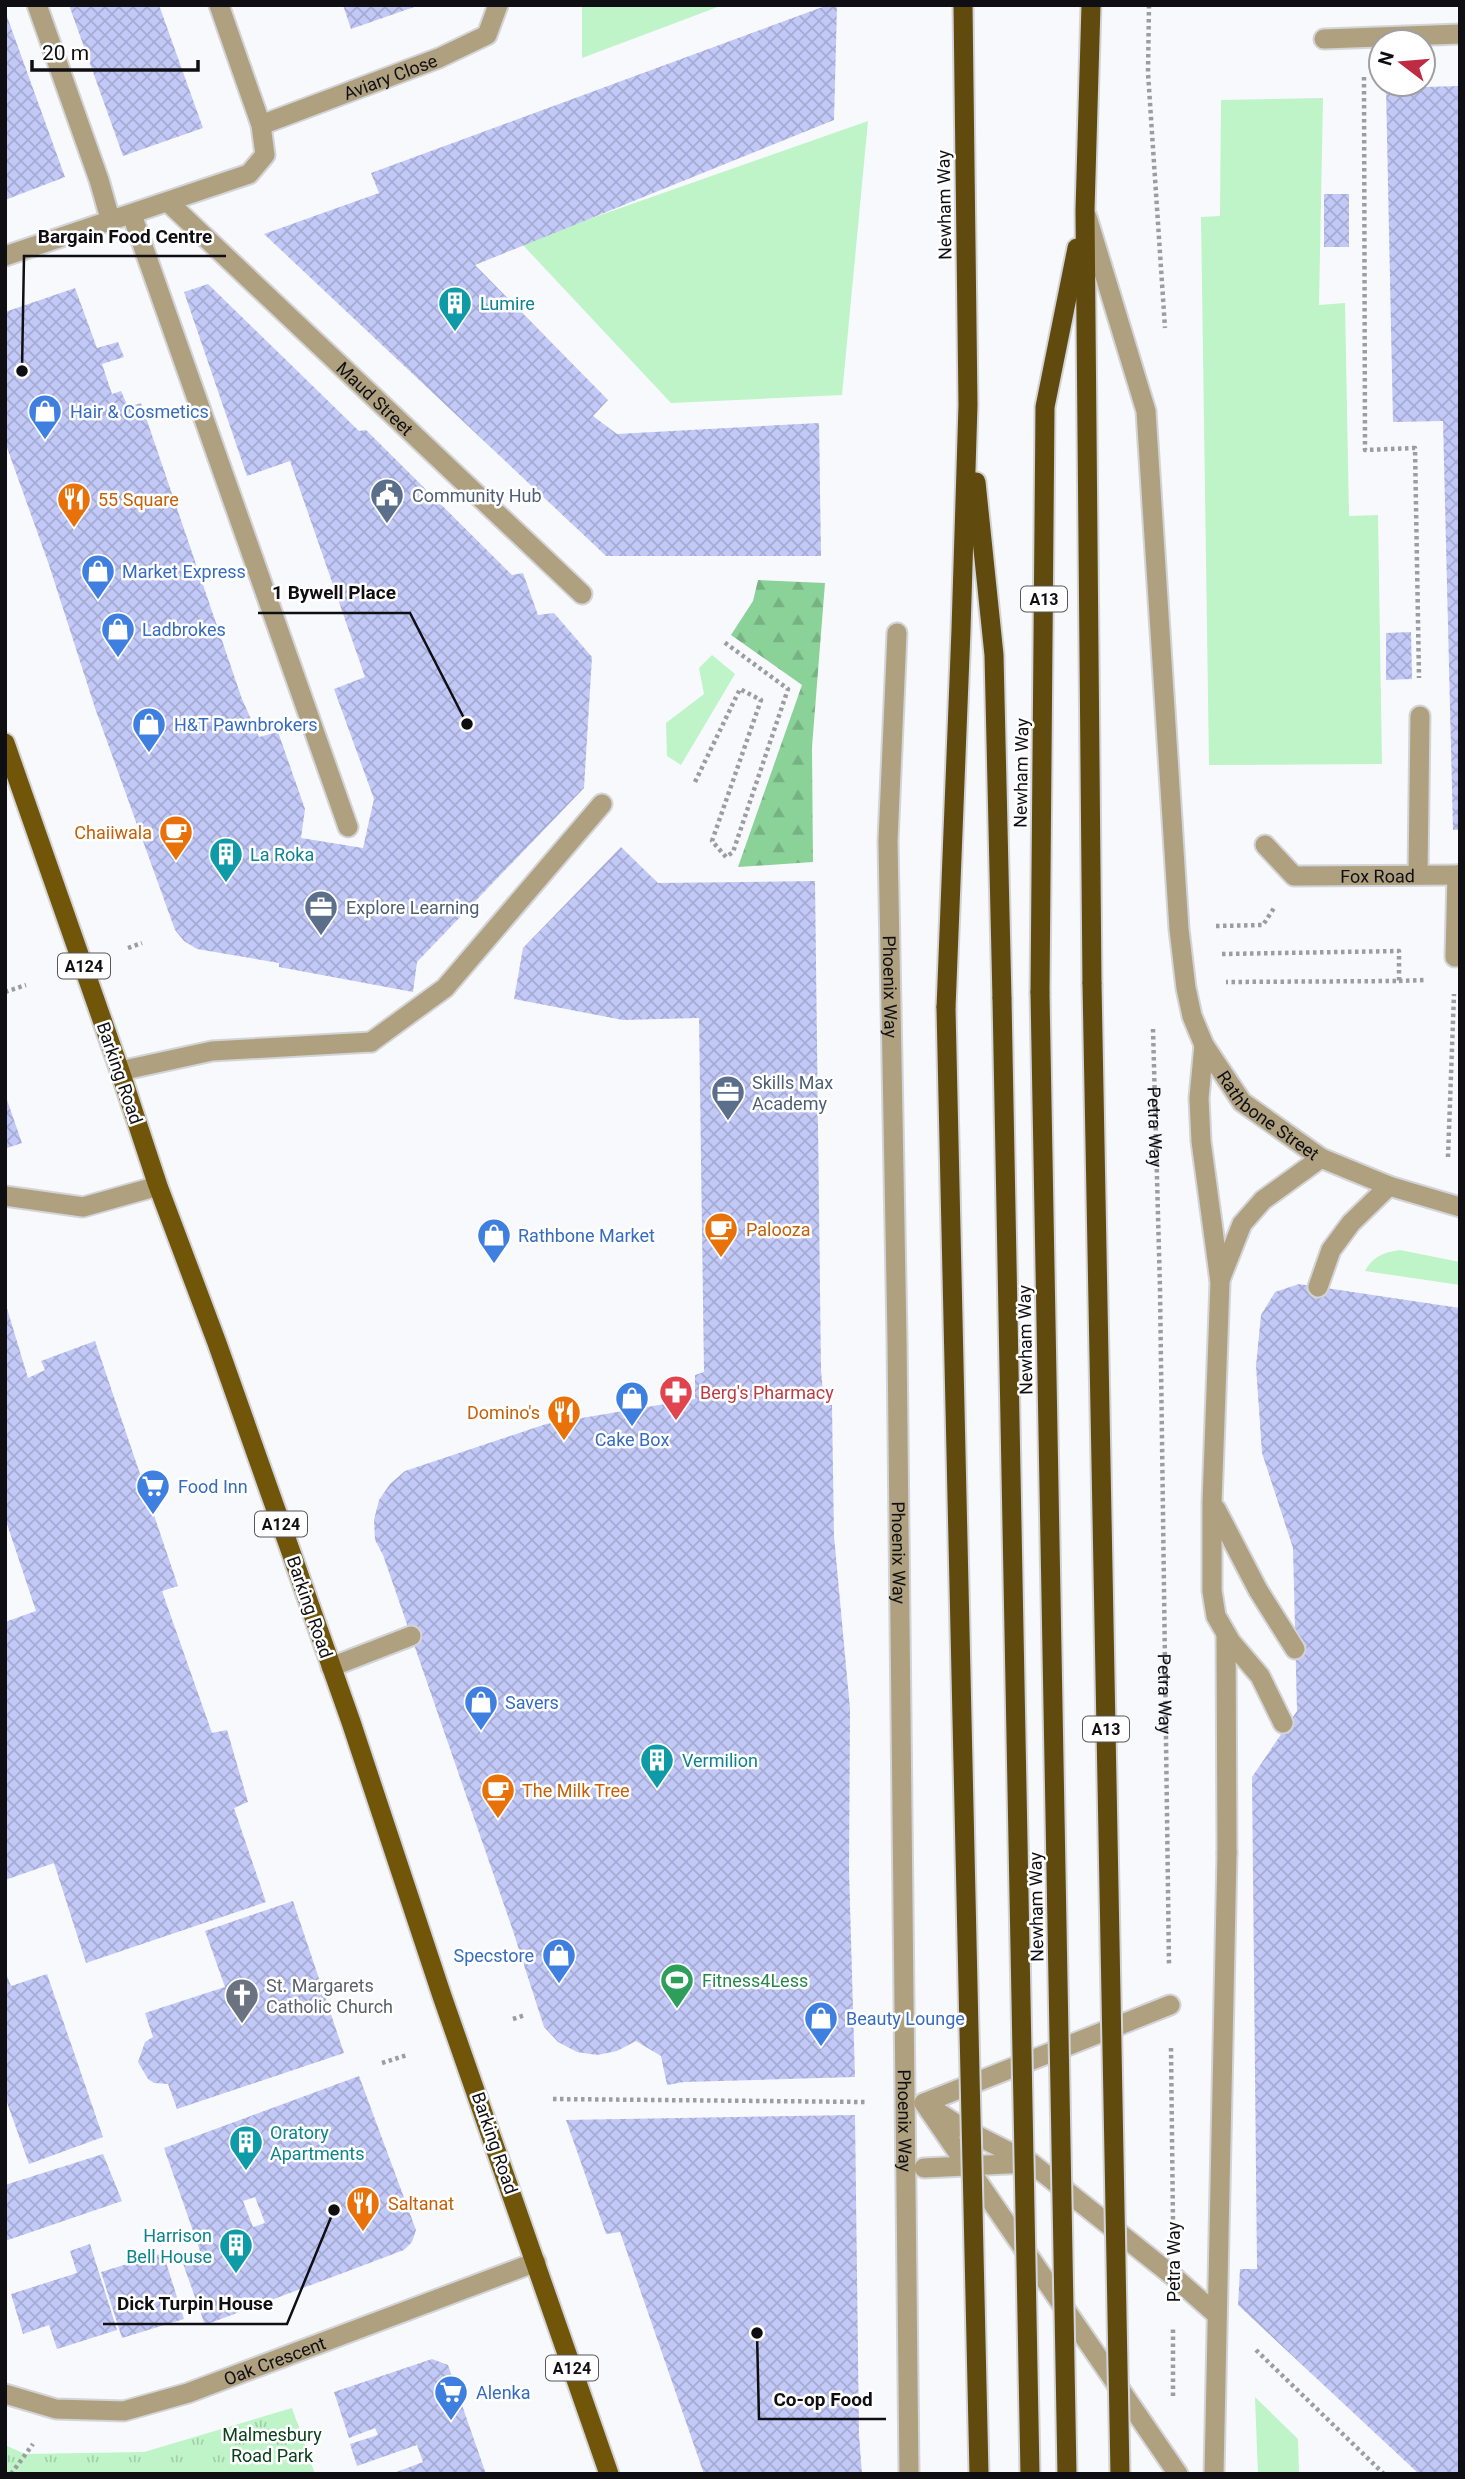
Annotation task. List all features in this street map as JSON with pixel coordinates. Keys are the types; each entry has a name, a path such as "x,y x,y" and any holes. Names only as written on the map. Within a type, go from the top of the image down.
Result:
{"highway":[{"name":"Newham Way","path":"963,5 968,405 946,1008 979,2474"},
{"name":"Newham Way","path":"1091,5 1085,210 1092,984 1120,2474"},
{"name":"Newham Way","path":"1068,2474 1040,993 1045,407 1085,210"},
{"name":"Newham Way","path":"968,405 994,654 1030,2474"}],"main road":[{"name":"Barking Road","path":"5,743 158,1186 217,1343 331,1667 609,2474"}],"street":[{"path":"37,5 99,180 111,222"},
{"path":"5,256 249,174 265,155 261,125 219,5"},
{"name":"Aviary Close","path":"261,125 439,58 487,35 498,5"},
{"path":"1324,39 1460,34"},
{"name":"Maud Street","path":"169,203 582,593"},
{"name":"Newham Way","path":"1085,210 1146,411 1179,929"},
{"path":"132,215 348,827"},
{"name":"Phoenix Way","path":"897,633 888,841 915,2169 909,2474"},
{"path":"1418,874 1420,716"},
{"path":"120,1071 212,1051 371,1042 445,988 602,804"},
{"path":"1265,845 1294,876"},
{"path":"1455,957 1458,875"},
{"name":"Fox Road","path":"1294,876 1458,875"},
{"name":"Rathbone Street","path":"1179,929 1192,1016 1204,1045 1242,1102 1321,1158 1389,1186 1460,1207"},
{"path":"1204,1045 1199,1098 1201,1141 1220,1282 1212,1502 1212,1591 1216,1616 1226,1634 1260,1676 1283,1723"},
{"path":"1220,1282 1242,1224 1263,1200 1321,1158"},
{"path":"5,1196 83,1207 158,1186"},
{"path":"1318,1287 1331,1250 1352,1223 1389,1186"},
{"path":"1212,1502 1234,1548 1295,1649"},
{"path":"1214,2474 1227,1853 1226,1634"},
{"path":"331,1667 411,1636"},
{"path":"924,2103 1170,2005"},
{"path":"924,2103 964,2129 1031,2163 1173,2276 1217,2315"},
{"path":"924,2103 1178,2474"},
{"path":"915,2169 1031,2163"},
{"name":"Oak Crescent","path":"5,2394 56,2409 124,2411 188,2393 536,2262"}],"path":[{"path":"1364,38 1365,450 1416,448 1420,716"},
{"path":"695,782 740,689 761,700 712,841 726,857 733,852 788,689 724,642"},
{"path":"1209,926 1263,925 1294,876"},
{"path":"128,948 142,943"},
{"path":"1231,953 1399,951 1399,981"},
{"path":"1448,1157 1455,957"},
{"path":"1225,982 1437,979"},
{"path":"5,992 26,985"},
{"name":"Petra Way","path":"1153,1027 1160,1289 1173,2398"},
{"path":"513,2019 525,2015"},
{"path":"382,2063 407,2055"},
{"path":"553,2099 869,2102"},
{"path":"1268,2361 1384,2474"},
{"path":"11,2474 33,2444"}],"green space":[{"path":"582,5 723,5 582,58"},
{"path":"1323,98 1319,305 1345,303 1349,516 1378,515 1382,764 1209,765 1201,217 1220,216 1221,100"},
{"path":"868,121 842,395 671,403 521,243"},
{"path":"758,580 825,583 812,747 813,862 738,867 802,685 731,635 753,601"},
{"path":"712,655 735,674 681,765 667,756 666,723 704,694 699,668"},
{"path":"1400,1250 1460,1262 1460,1285 1365,1271 1379,1256"},
{"path":"1255,2397 1298,2439 1299,2474 1258,2474"},
{"name":"Malmesbury Road Park","path":"292,2408 315,2474 5,2474 5,2445 25,2454 144,2452"}],"building":[{"path":"69,5 159,5 203,128 123,156"},
{"path":"343,5 417,5 417,6 351,29"},
{"name":"Lumire","path":"828,5 837,5 834,120 475,265 608,400 593,416 617,434 819,423 821,556 606,556 264,234 379,193 371,173"},
{"path":"5,11 65,177 5,200"},
{"path":"1460,86 1460,830 1453,830 1443,421 1393,422 1386,98 1437,98 1437,87"},
{"path":"1324,194 1349,194 1349,247 1324,247"},
{"path":"208,284 359,431 366,430 512,575 523,573 538,615 554,613 592,657 584,788 417,962 413,992 279,967 279,963 197,949 184,941 175,930 95,708 49,565 5,442 5,312 75,288 97,348 118,342 124,357 102,364 112,394 121,391 128,407 141,403 242,699 259,737 278,732 305,809 301,838 363,848 374,799 334,689 365,677 290,461 247,476 184,292"},
{"path":"1411,632 1412,679 1386,680 1386,633"},
{"name":"Vermilion","path":"621,847 658,883 815,881 821,1370 824,1405 832,1405 834,1536 850,1709 849,1871 855,2077 684,2082 667,2085 661,2056 636,2041 617,2051 597,2055 577,2052 558,2042 544,2027 383,1555 375,1540 374,1520 379,1500 390,1484 405,1471 546,1424 695,1399 695,1375 704,1372 699,1018 623,1020 514,999 523,948"},
{"path":"6,1097 22,1143 7,1148 5,1147"},
{"path":"1299,1284 1460,1308 1460,2474 1419,2474 1238,2305 1240,2269 1257,2269 1252,1777 1297,1711 1293,1548 1262,1453 1256,1366 1261,1315 1275,1292"},
{"path":"6,1305 28,1378 45,1370 41,1361 95,1341 178,1586 162,1591 212,1733 227,1730 248,1802 234,1808 266,1902 86,1963 54,1863 5,1880 5,1622 36,1611 5,1518"},
{"name":"St. Margarets Catholic Church","path":"293,1901 344,2053 177,2109 168,2084 154,2083 148,2079 138,2062 145,2042 153,2037 145,2013 225,1987 205,1931"},
{"path":"5,1971 11,1986 47,1974 103,2137 29,2164 5,2097"},
{"path":"359,2076 416,2230 412,2242 404,2250 205,2325 181,2258 200,2251 164,2148","holes":["255,2197 265,2223 253,2227 243,2201"]},
{"path":"855,2115 859,2435 862,2474 704,2474 620,2232 606,2234 566,2120"},
{"path":"103,2154 122,2201 5,2241 5,2185"},
{"path":"90,2244 117,2330 57,2349 49,2325 23,2334 11,2294 77,2273 70,2251"},
{"path":"163,2253 184,2319 122,2338 101,2272"},
{"path":"432,2359 448,2365 486,2474 391,2474 423,2462 417,2445 357,2466 350,2444 378,2435 375,2428 349,2438 334,2392"}],"place":[{"name":"Lumire","path":"455,333"},
{"name":"Bargain Food Centre","path":"22,371"},
{"name":"Hair & Cosmetics","path":"45,441"},
{"name":"Community Hub","path":"387,525"},
{"name":"55 Square","path":"74,529"},
{"name":"Market Express","path":"98,601"},
{"name":"Ladbrokes","path":"118,659"},
{"name":"1 Bywell Place","path":"467,724"},
{"name":"H&T Pawnbrokers","path":"149,754"},
{"name":"Chaiiwala","path":"176,862"},
{"name":"La Roka","path":"226,884"},
{"name":"Explore Learning","path":"321,937"},
{"name":"Skills Max Academy","path":"728,1122"},
{"name":"Palooza","path":"721,1259"},
{"name":"Rathbone Market","path":"494,1265"},
{"name":"Berg's Pharmacy","path":"676,1422"},
{"name":"Cake Box","path":"632,1428"},
{"name":"Domino's","path":"564,1442"},
{"name":"Food Inn","path":"153,1516"},
{"name":"Savers","path":"481,1732"},
{"name":"Vermilion","path":"657,1790"},
{"name":"The Milk Tree","path":"498,1820"},
{"name":"Specstore","path":"559,1985"},
{"name":"Fitness4Less","path":"677,2010"},
{"name":"St. Margarets Catholic Church","path":"242,2025"},
{"name":"Beauty Lounge","path":"821,2048"},
{"name":"Oratory Apartments","path":"246,2172"},
{"name":"Dick Turpin House","path":"334,2210"},
{"name":"Saltanat","path":"363,2233"},
{"name":"Harrison Bell House","path":"236,2275"},
{"name":"Co-op Food","path":"757,2333"},
{"name":"Alenka","path":"451,2422"}]}
